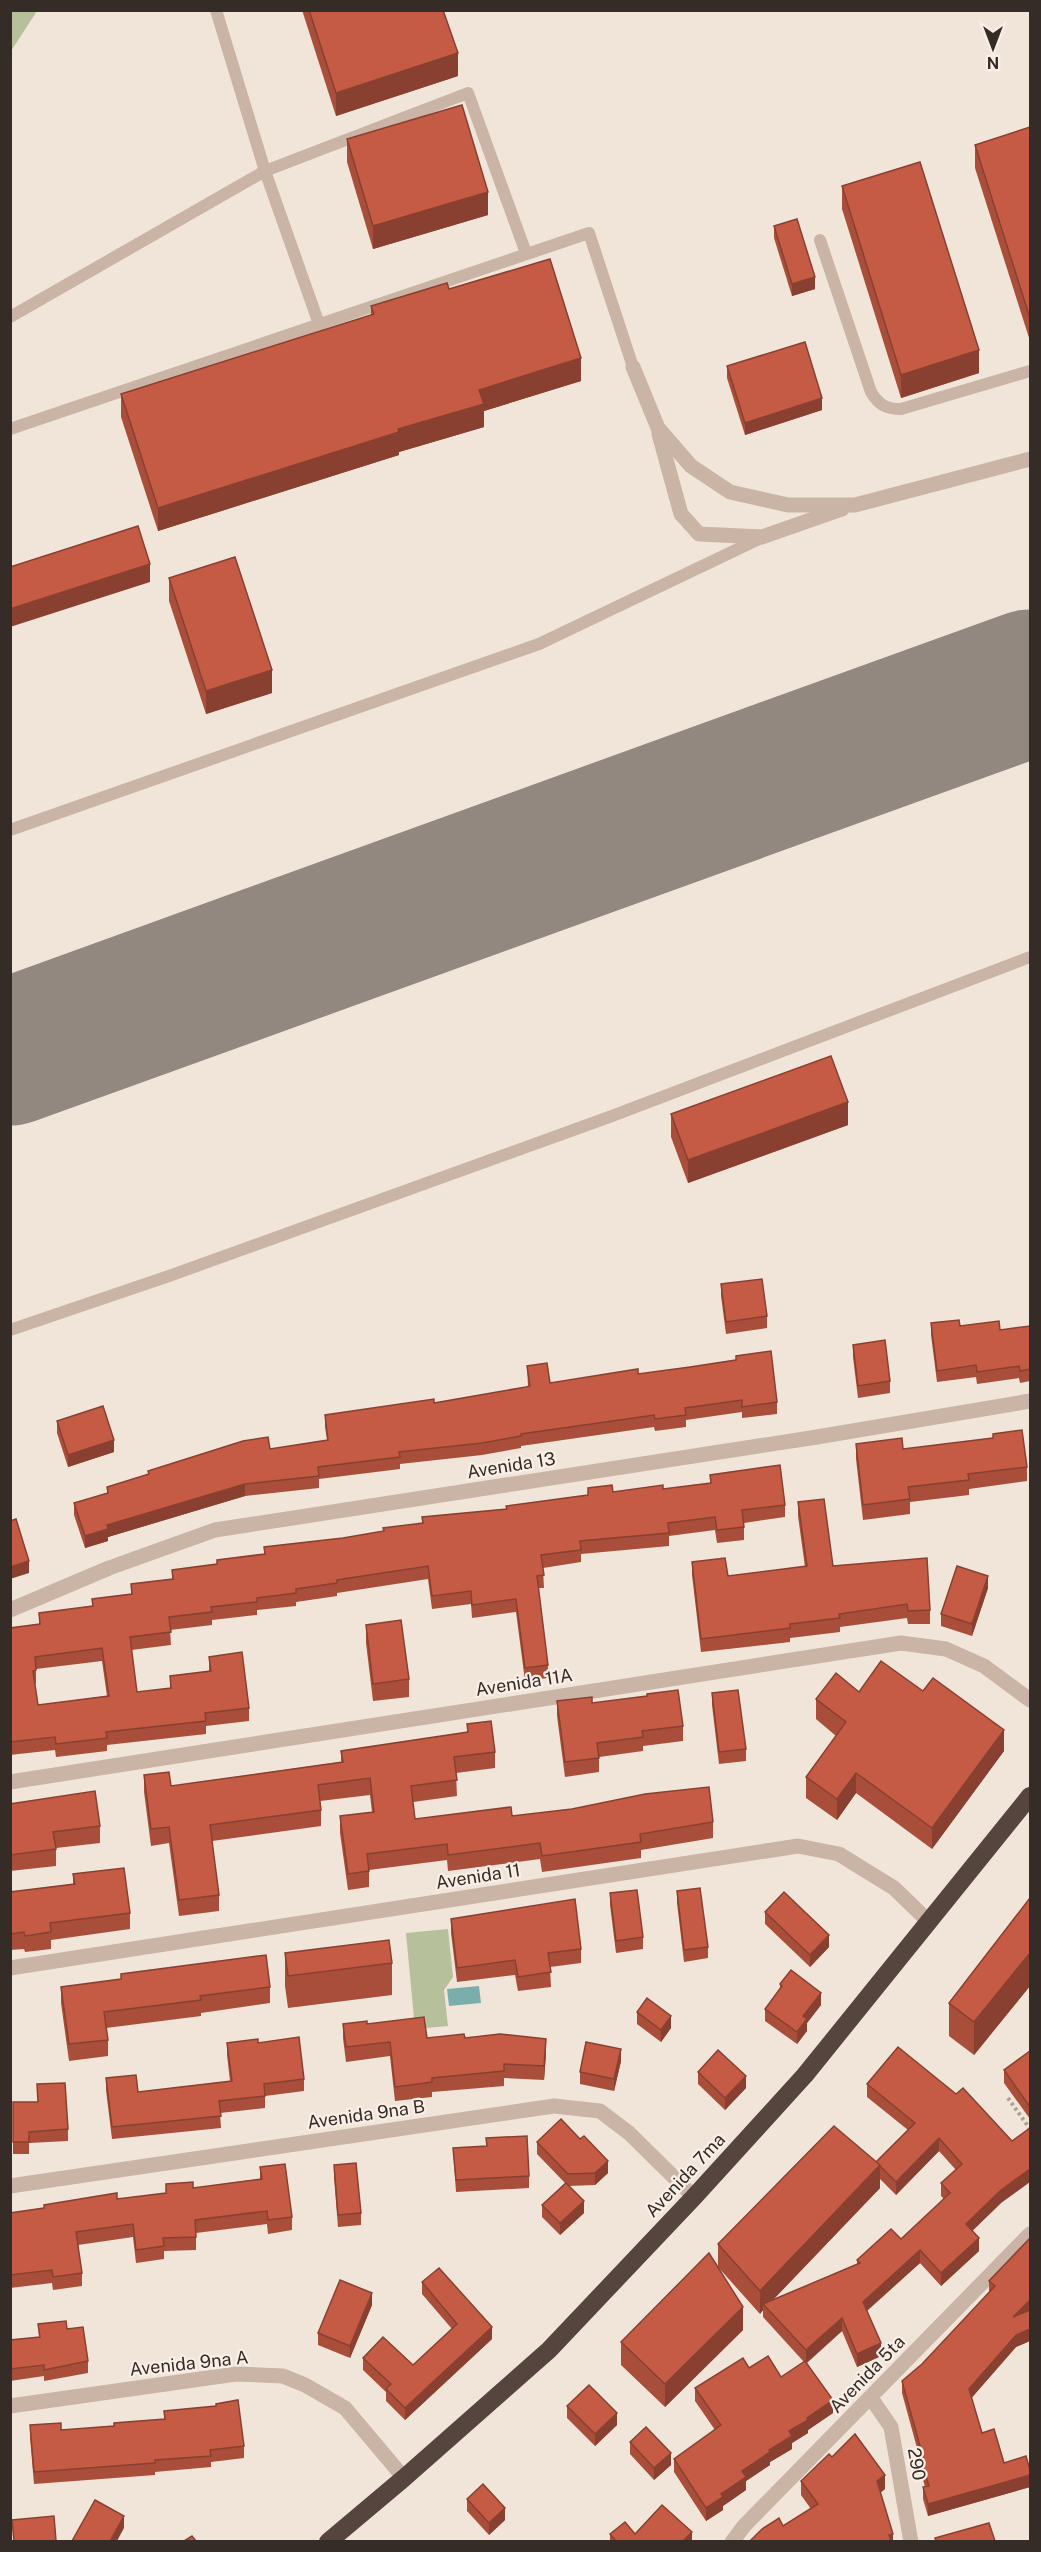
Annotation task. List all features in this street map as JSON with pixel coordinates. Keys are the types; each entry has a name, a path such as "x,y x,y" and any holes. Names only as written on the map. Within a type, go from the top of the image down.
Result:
{"highway":[{"name":"Avenida 7ma","path":"328,2541 404,2478 549,2350 694,2197 805,2075 1030,1796"}],"street":[{"path":"633,367 658,428 681,514 699,534 762,537 855,505 1030,459"},
{"path":"658,428 690,466 730,492 788,505 855,505"},
{"name":"Avenida 13","path":"10,1610 109,1568 215,1530 794,1441 1030,1401"},
{"name":"Avenida 11A","path":"10,1782 901,1643 946,1648 984,1666 1030,1700"},
{"name":"Avenida 11","path":"10,1968 798,1846 839,1854 894,1888 929,1922"},
{"name":"Avenida 9na B","path":"10,2186 554,2106 600,2111 629,2133 694,2197"},
{"name":"Avenida 5ta","path":"732,2541 744,2526 1030,2234"},
{"name":"Avenida 9na A","path":"10,2406 236,2374 283,2376 305,2385 345,2408 404,2478"},
{"name":"290","path":"871,2398 891,2427 911,2541"}],"lane":[{"path":"216,10 266,171 320,324"},
{"path":"10,317 266,171 468,93 526,253"},
{"path":"10,429 589,233 633,367"},
{"path":"820,240 871,392 879,404 890,409 901,409 1030,371"},
{"path":"10,830 539,644 762,537"},
{"path":"10,1329 169,1276 612,1116 1030,957"}],"path":[{"path":"1008,2098 1030,2129"}],"green space":[{"path":"10,11 37,11 11,51"},
{"path":"448,1929 453,1977 444,1990 448,2026 415,2029 406,1933"}],"water":[{"path":"479,1986 481,2003 449,2006 447,1989"}],"building":[{"path":"309,10 443,10 458,53 336,93"},
{"path":"462,105 488,192 373,226 347,139"},
{"path":"1030,127 1030,318 975,145"},
{"path":"920,162 979,350 901,375 842,186"},
{"path":"797,219 815,277 792,284 774,226"},
{"path":"550,259 581,358 479,390 484,404 398,429 399,432 158,508 121,394 374,314 371,306 447,283 449,289"},
{"path":"805,342 822,398 745,423 727,366"},
{"path":"138,526 150,564 10,609 10,567"},
{"path":"235,557 272,670 206,691 169,578"},
{"path":"831,1056 848,1102 688,1160 671,1114"},
{"path":"762,1279 767,1316 726,1322 721,1284"},
{"path":"959,1320 960,1326 999,1321 1000,1330 1030,1326 1030,1369 1020,1371 1019,1366 977,1372 976,1365 937,1371 931,1323"},
{"path":"885,1340 890,1381 858,1386 853,1345"},
{"path":"771,1351 777,1402 742,1407 742,1400 685,1408 686,1415 655,1419 654,1415 521,1434 521,1436 482,1443 399,1452 400,1457 318,1467 319,1476 245,1484 107,1525 108,1529 85,1536 74,1503 108,1493 107,1487 149,1474 148,1471 243,1441 268,1437 270,1449 328,1440 325,1415 434,1399 434,1403 530,1386 527,1366 547,1363 550,1383 638,1369 638,1374 690,1367 736,1360 736,1356"},
{"path":"103,1406 114,1440 68,1455 57,1421"},
{"path":"1022,1430 1027,1467 968,1474 969,1480 908,1487 910,1499 863,1505 856,1444 902,1438 903,1449 993,1438 993,1434"},
{"path":"780,1465 785,1505 742,1510 744,1527 717,1530 715,1517 668,1523 669,1533 580,1541 581,1550 541,1555 544,1575 537,1576 548,1665 525,1668 516,1599 472,1605 471,1591 432,1596 428,1566 337,1580 337,1583 296,1589 296,1593 257,1598 257,1602 211,1607 212,1612 169,1617 171,1632 130,1637 137,1692 171,1688 170,1676 211,1671 209,1657 242,1652 249,1708 205,1713 206,1721 106,1732 107,1738 56,1744 55,1737 10,1742 10,1628 40,1624 39,1613 93,1606 92,1599 132,1594 131,1584 173,1579 172,1570 217,1564 217,1560 265,1554 264,1547 384,1531 383,1528 423,1523 422,1517 507,1509 506,1506 588,1495 588,1488 612,1485 613,1492 663,1485 663,1489 711,1483 710,1475","holes":["102,1648 109,1696 38,1705 33,1671 36,1670 35,1657"]},
{"path":"824,1499 833,1566 927,1558 930,1610 908,1611 907,1604 839,1614 840,1618 790,1624 790,1628 701,1639 692,1562 725,1558 728,1576 807,1566 798,1502"},
{"path":"16,1519 29,1561 10,1567 10,1521"},
{"path":"957,1566 988,1576 972,1624 941,1614"},
{"path":"401,1620 409,1679 373,1684 366,1625"},
{"path":"881,1661 923,1691 933,1678 1004,1730 932,1828 856,1773 837,1799 806,1777 846,1722 816,1699 836,1673 859,1692"},
{"path":"678,1690 683,1726 642,1731 643,1737 597,1743 599,1758 565,1762 557,1701 592,1697 592,1703"},
{"path":"738,1690 746,1749 719,1752 712,1693"},
{"path":"491,1721 495,1752 454,1757 457,1780 411,1786 415,1819 511,1807 512,1816 572,1809 645,1794 709,1787 713,1822 640,1834 641,1842 542,1856 540,1843 448,1855 447,1844 367,1854 369,1871 348,1874 340,1816 374,1812 370,1778 318,1785 321,1810 210,1825 219,1895 179,1900 169,1827 151,1829 144,1775 169,1772 171,1786 343,1762 341,1751 468,1732 467,1724"},
{"path":"95,1791 100,1826 53,1832 56,1849 10,1855 10,1804"},
{"path":"124,1868 130,1913 50,1923 51,1932 25,1936 24,1932 10,1934 10,1892 75,1884 73,1874"},
{"path":"700,1888 708,1947 684,1950 677,1891"},
{"path":"637,1890 643,1937 616,1941 610,1893"},
{"path":"784,1892 829,1935 810,1955 765,1912"},
{"path":"1030,1898 1030,1953 974,2022 949,2003"},
{"path":"575,1899 581,1949 548,1953 551,1972 518,1977 515,1960 457,1968 451,1919"},
{"path":"389,1940 392,1963 288,1976 285,1953"},
{"path":"266,1955 270,1987 200,1996 201,2000 104,2012 108,2040 69,2044 61,1987 121,1979 121,1974"},
{"path":"791,1970 821,1993 803,2016 807,2019 797,2032 765,2009"},
{"path":"647,1998 671,2016 661,2030 637,2012"},
{"path":"424,2017 427,2038 464,2034 465,2038 500,2034 546,2039 544,2066 504,2064 504,2071 432,2078 432,2082 395,2087 390,2042 346,2047 343,2024 367,2021 367,2024"},
{"path":"299,2037 304,2079 264,2084 265,2096 219,2101 221,2116 112,2127 106,2078 136,2075 138,2092 232,2081 227,2043 258,2039 258,2043"},
{"path":"586,2042 621,2049 614,2079 580,2072"},
{"path":"898,2047 956,2094 963,2088 1012,2141 1030,2128 1030,2169 1001,2190 966,2224 979,2238 941,2273 920,2250 863,2302 881,2343 857,2354 842,2318 806,2350 763,2304 860,2263 857,2260 891,2229 901,2239 950,2193 941,2183 962,2164 939,2138 896,2182 876,2162 915,2123 867,2084"},
{"path":"718,2050 746,2076 725,2098 698,2072"},
{"path":"1030,2051 1030,2107 1004,2070"},
{"path":"65,2083 68,2129 29,2132 29,2142 13,2142 13,2102 38,2102 37,2084"},
{"path":"561,2119 580,2139 584,2136 608,2161 595,2173 568,2174 537,2142"},
{"path":"834,2126 880,2165 760,2291 718,2244"},
{"path":"527,2136 529,2176 456,2180 453,2148 487,2146 486,2138"},
{"path":"356,2163 361,2213 338,2215 334,2165"},
{"path":"285,2164 292,2217 268,2220 267,2211 195,2220 196,2237 163,2238 164,2246 136,2250 133,2224 76,2232 82,2273 53,2277 52,2270 10,2275 10,2213 117,2193 117,2199 166,2193 166,2184 193,2182 193,2188 262,2179 260,2167"},
{"path":"566,2183 584,2201 560,2223 542,2205"},
{"path":"1030,2238 1030,2300 1013,2317 1030,2310 1030,2329 1016,2335 969,2389 982,2433 994,2429 1004,2463 1026,2456 1030,2475 928,2504 923,2487 929,2486 920,2457 923,2457 902,2381 922,2364 995,2286 989,2281"},
{"path":"709,2253 743,2307 665,2384 621,2342"},
{"path":"439,2268 492,2327 405,2408 386,2389 391,2384 363,2358 383,2337 413,2365 457,2324 422,2282"},
{"path":"340,2280 372,2293 350,2346 318,2333"},
{"path":"66,2321 67,2329 83,2327 88,2361 44,2370 44,2365 10,2369 10,2340 40,2337 38,2324"},
{"path":"768,2356 781,2377 805,2361 833,2400 807,2418 808,2420 789,2431 792,2436 742,2471 746,2477 721,2494 723,2497 706,2508 674,2459 721,2425 695,2388 743,2358 749,2368"},
{"path":"589,2385 617,2413 595,2434 567,2406"},
{"path":"238,2400 244,2446 210,2450 211,2456 155,2460 155,2463 34,2472 30,2425 61,2423 61,2430 114,2426 114,2423 165,2419 164,2411 216,2406 216,2404"},
{"path":"646,2427 671,2453 654,2468 630,2442"},
{"path":"855,2434 885,2475 877,2481 893,2534 889,2535 891,2541 750,2541 762,2529 779,2518 783,2526 818,2504 801,2481 829,2454 832,2457"},
{"path":"483,2484 505,2508 489,2523 467,2499"},
{"path":"95,2500 124,2516 110,2541 72,2541"},
{"path":"662,2505 692,2532 683,2541 616,2541 610,2534 625,2522 635,2534"},
{"path":"54,2516 56,2541 14,2541 12,2520"},
{"path":"989,2523 995,2541 936,2541 935,2538"},
{"path":"192,2536 196,2541 184,2541"}],"runway":[{"path":"10,1052 1030,683"}]}
